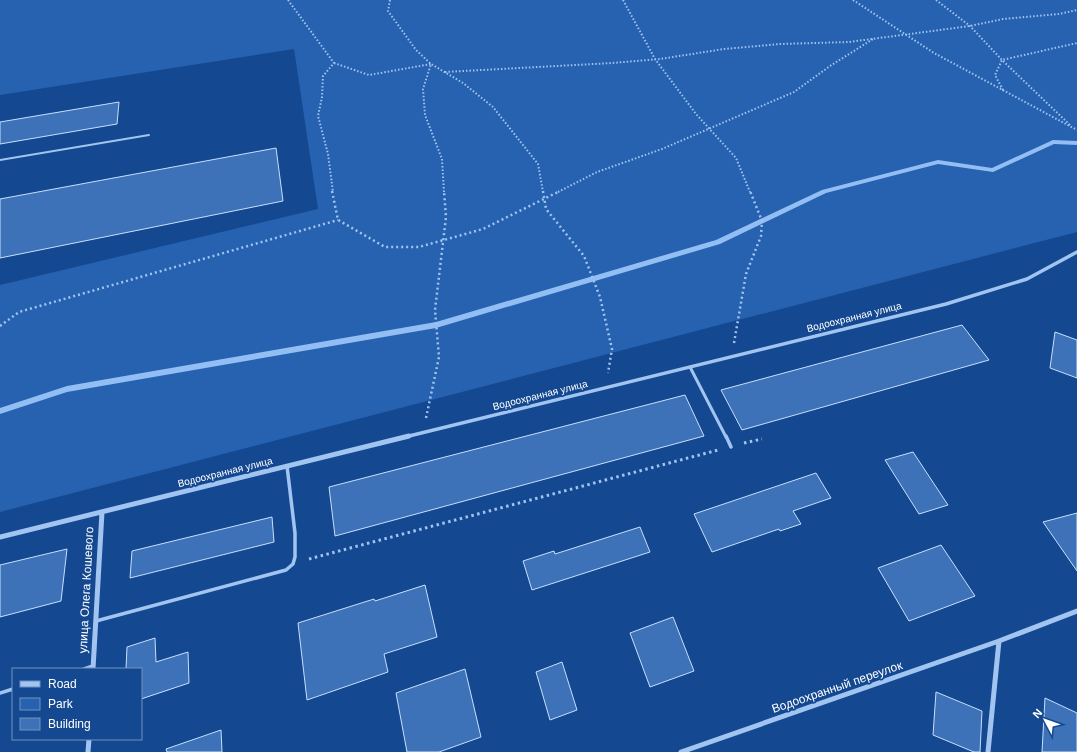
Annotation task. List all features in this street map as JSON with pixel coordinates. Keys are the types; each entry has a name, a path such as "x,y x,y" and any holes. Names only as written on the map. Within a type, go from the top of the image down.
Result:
{"street":[{"name":"Водоохранная улица","path":"0,537 946,304 1028,279 1077,252"},
{"name":"улица Олега Кошевого","path":"93,668 102,512"},
{"name":"Водоохранный переулок","path":"682,752 999,641 1077,611"},
{"path":"988,752 999,641"},
{"path":"88,752 89,740"}],"lane":[{"path":"0,160 149,134"},
{"path":"690,367 731,447"},
{"path":"96,621 286,570 293,563 295,555 294,529 287,466"},
{"path":"0,693 12,689"}],"path":[{"path":"288,0 334,63 368,75 431,64"},
{"path":"390,0 388,11 416,50 431,64 463,83 493,107 538,164 546,209 584,256 600,297 612,349"},
{"path":"623,0 655,59 696,114 736,158 762,221 760,236 746,274 732,356"},
{"path":"853,0 905,35 1003,91 1077,130"},
{"path":"936,0 970,26 1002,60 1074,128"},
{"path":"445,72 484,71 655,59 724,49 780,44 849,42 970,26 1003,19 1059,14 1077,10"},
{"path":"0,326 19,312 338,220 385,246 419,247 483,229 597,172 662,149 794,92 830,66 873,39"},
{"path":"1002,60 1077,44"},
{"path":"1002,60 996,75 1003,91"},
{"path":"334,63 323,76 318,116 328,154 338,220"},
{"path":"423,433 439,357 435,310 446,217 442,159 425,115 423,89 431,64"},
{"path":"293,563 762,439"}],"green space":[{"path":"0,0 1077,0 1077,232 0,512 0,285 318,209 294,49 0,95"}],"building":[{"path":"119,102 117,124 0,144 0,122"},
{"path":"276,148 283,201 0,258 0,199"},
{"path":"962,325 989,360 742,430 721,390"},
{"path":"1055,332 1077,340 1077,378 1050,368"},
{"path":"685,395 704,436 335,536 329,487"},
{"path":"913,452 948,505 919,514 885,460"},
{"path":"816,473 831,498 793,511 801,524 780,531 779,529 712,552 694,514"},
{"path":"1077,513 1077,571 1043,522"},
{"path":"272,517 274,542 130,578 132,551"},
{"path":"640,527 650,552 532,590 523,561 554,551 555,554"},
{"path":"941,545 975,596 909,621 878,568"},
{"path":"67,549 61,601 0,617 0,565"},
{"path":"425,585 437,637 384,654 388,672 307,700 298,623 374,599 375,601"},
{"path":"673,617 694,671 650,687 630,633"},
{"path":"155,638 156,662 188,652 189,683 142,699 142,668 126,668 127,647"},
{"path":"562,662 577,710 550,720 536,672"},
{"path":"465,669 481,737 439,752 407,752 396,693"},
{"path":"936,692 982,711 980,752 974,752 933,735"},
{"path":"1045,698 1077,713 1077,752 1042,752"},
{"path":"221,730 222,752 167,752 166,749"}],"waterway":[{"path":"0,411 67,389 436,325 718,242 824,191 938,162 993,170 1053,142 1077,143"}]}
